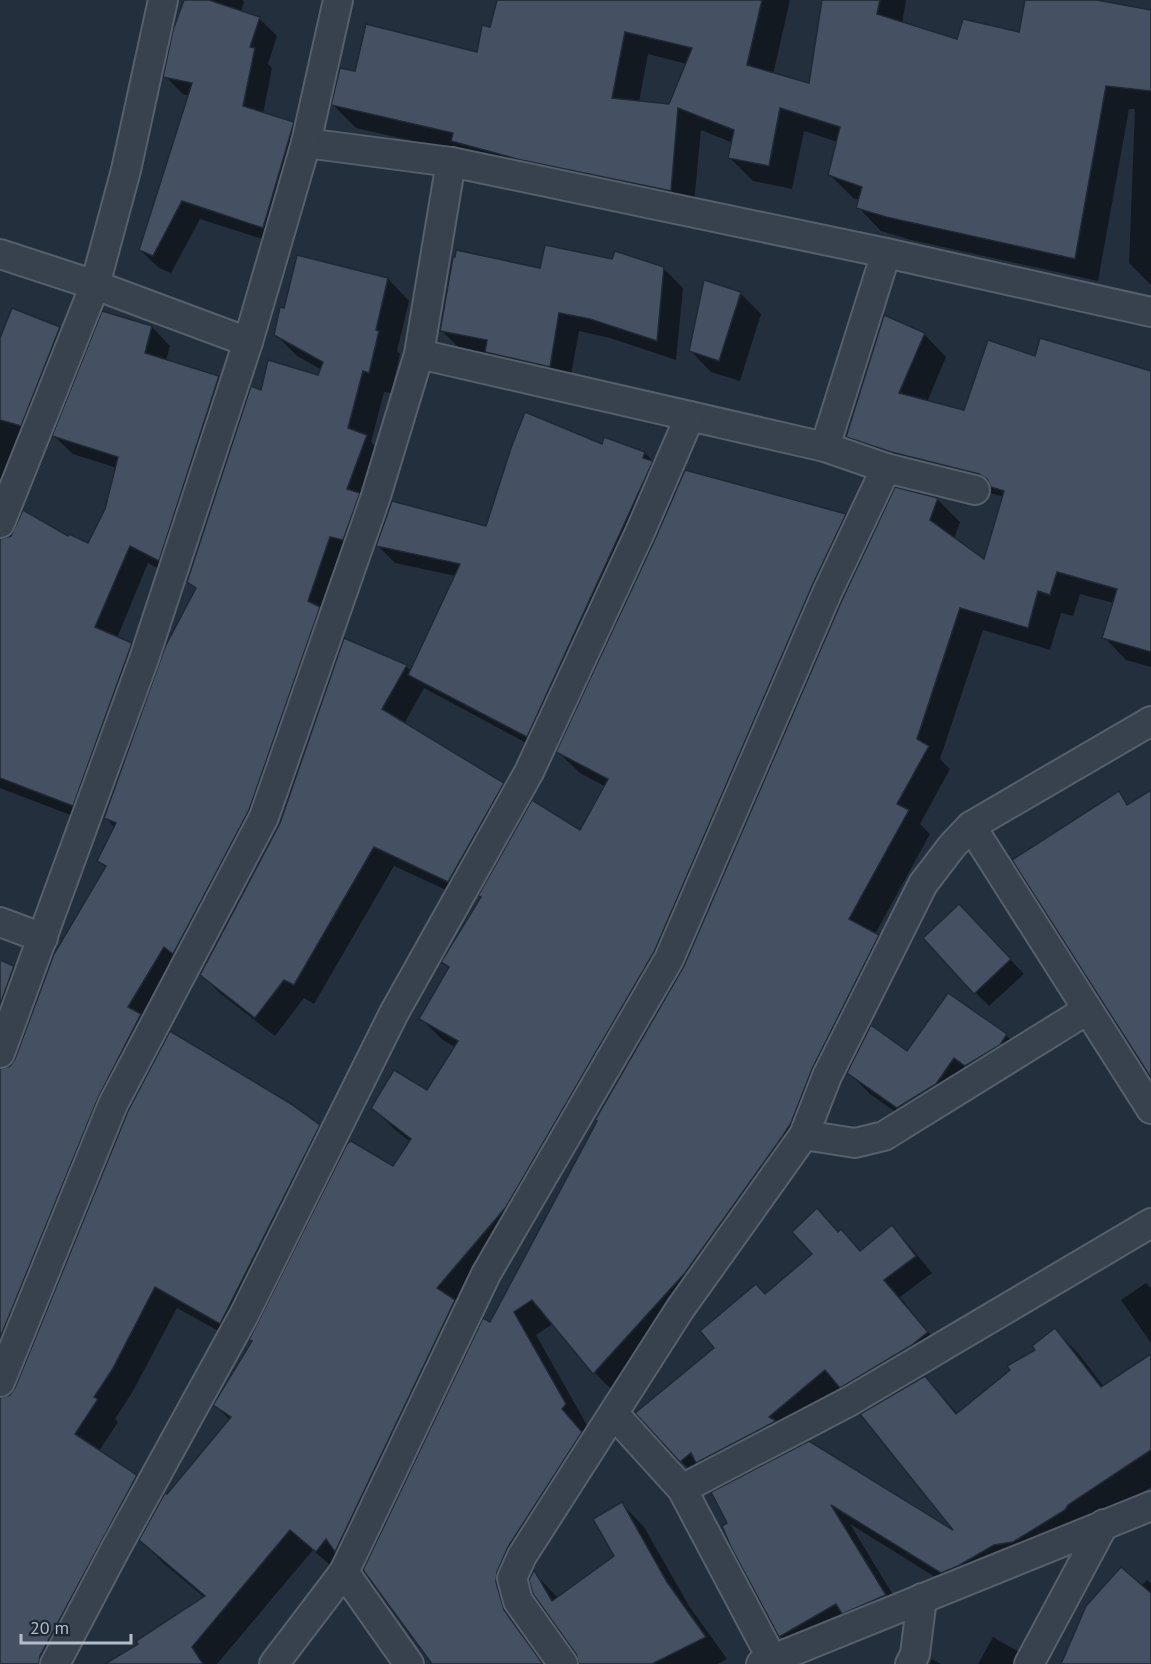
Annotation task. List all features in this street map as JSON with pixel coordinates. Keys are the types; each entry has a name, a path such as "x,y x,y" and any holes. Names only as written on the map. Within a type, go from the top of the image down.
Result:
{"street":[{"path":"0,523 95,285 126,170 163,0"},
{"path":"0,1053 144,659 249,342 306,143 338,0"},
{"path":"306,143 451,162 886,253 1151,312"},
{"path":"0,1382 113,1104 264,817 376,496 419,354 451,162"},
{"path":"825,447 886,253"},
{"path":"0,254 95,285 249,342"},
{"path":"419,354 825,447 886,468 975,489"},
{"path":"55,1664 244,1315 394,1012 529,772 641,530 690,416"},
{"path":"273,1664 344,1572 486,1274 669,959 827,593 886,468"},
{"path":"563,1664 518,1601 512,1578 522,1556 680,1309 804,1135 827,1076 923,884 952,846 971,826 1151,720"},
{"path":"971,826 1151,1109"},
{"path":"0,922 43,939"},
{"path":"804,1135 855,1143 884,1136 1088,1010"},
{"path":"682,1489 850,1401 1151,1223"},
{"path":"614,1413 682,1489 767,1662 1151,1506"},
{"path":"1029,1664 1104,1524"},
{"path":"344,1572 409,1664"},
{"path":"910,1664 915,1654 922,1598"}],"building":[{"path":"184,0 209,0 260,17 250,47 255,48 243,106 294,122 263,228 182,201 153,256 139,250 192,83 163,77 173,30"},
{"path":"497,0 762,0 747,65 809,83 822,0 880,0 877,14 957,39 963,19 1019,32 1025,0 1097,0 1151,10 1151,91 1106,86 1075,259 886,217 856,208 862,187 828,175 840,127 780,108 769,166 728,158 734,130 678,108 671,191 521,160 451,141 453,133 331,105 340,68 355,71 366,24 477,52 482,25 490,27","holes":["625,32 692,48 669,104 612,98"]},
{"path":"545,245 612,259 615,251 664,267 657,341 590,319 559,313 550,367 485,352 487,340 440,331 456,250 540,268"},
{"path":"297,255 388,278 369,373 363,371 348,428 367,435 347,489 360,493 343,540 330,537 308,601 320,607 249,810 173,954 164,947 128,1007 141,1014 98,1098 0,1338 0,1069 10,1066 15,1059 54,954 106,866 97,861 116,823 104,818 165,647 196,588 187,582 251,386 261,390 268,360 318,375 323,362 274,335 280,307 284,308"},
{"path":"704,280 741,292 719,361 689,351"},
{"path":"12,308 60,327 21,426 0,420 0,338"},
{"path":"102,311 152,326 145,353 219,376 159,561 130,546 95,627 132,643 73,806 0,778 0,539 11,536 23,510 68,536 69,534 88,543 105,509 118,457 52,436"},
{"path":"884,315 925,333 899,393 964,410 988,340 1035,356 1040,338 1151,371 1151,652 1102,638 1117,589 1057,572 1050,595 1038,591 1028,628 960,608 917,739 929,746 897,804 909,810 849,919 879,935 812,1069 791,1123 685,1273 593,1374 532,1300 514,1312 566,1404 562,1409 582,1432 508,1547 497,1572 496,1582 504,1610 543,1664 432,1664 363,1570 483,1318 490,1322 597,1121 595,1120 684,966 842,600 895,487 938,498 930,520 984,559 1004,491 991,487 987,479 979,474 891,452 846,437"},
{"path":"525,412 602,444 604,437 645,452 643,458 653,461 527,737 408,675 460,564 376,546 392,501 486,526"},
{"path":"685,470 846,514 812,586 654,952 506,1207 437,1288 455,1300 335,1552 326,1539 316,1552 290,1530 192,1647 203,1664 105,1664 138,1644 136,1641 205,1596 139,1540 165,1493 167,1494 231,1417 213,1405 252,1341 249,1340 347,1144 351,1141 393,1166 411,1139 371,1108 394,1070 427,1090 458,1041 419,1019 449,967 441,962 481,897 478,896 532,800 580,830 608,779 556,752"},
{"path":"344,638 407,665 382,709 504,783 448,882 374,847 294,985 284,980 255,1018 200,975 280,823"},
{"path":"1151,790 1151,1078 1012,860 1119,791 1127,805"},
{"path":"959,904 1011,959 974,994 923,938"},
{"path":"0,960 14,966 0,1005"},
{"path":"948,993 1007,1034 1000,1045 965,1066 954,1058 936,1084 897,1108 847,1073 871,1025 907,1051"},
{"path":"170,1031 291,1104 320,1125 220,1324 155,1287 112,1370 94,1397 98,1399 75,1434 137,1475 40,1656 39,1664 0,1664 0,1398 10,1395 15,1388 128,1111"},
{"path":"817,1208 838,1232 841,1229 860,1251 892,1225 916,1256 884,1280 928,1332 912,1345 840,1388 825,1370 769,1417 776,1421 696,1463 691,1453 680,1462 635,1413 714,1348 700,1331 756,1284 765,1294 812,1254 792,1232"},
{"path":"1055,1328 1101,1387 1151,1354 1151,1450 1068,1505 1065,1510 1013,1542 994,1545 941,1573 831,1505 886,1595 842,1614 836,1604 779,1637 731,1547 722,1526 727,1523 711,1492 809,1441 953,1530 860,1414 925,1376 956,1414 1010,1370 1007,1366 1035,1350 1032,1346"},
{"path":"622,1502 667,1582 706,1637 652,1664 579,1664 576,1654 533,1594 529,1580 534,1570 552,1601 614,1556 593,1519"},
{"path":"1121,1567 1151,1593 1151,1664 1061,1664 1086,1606"}]}
